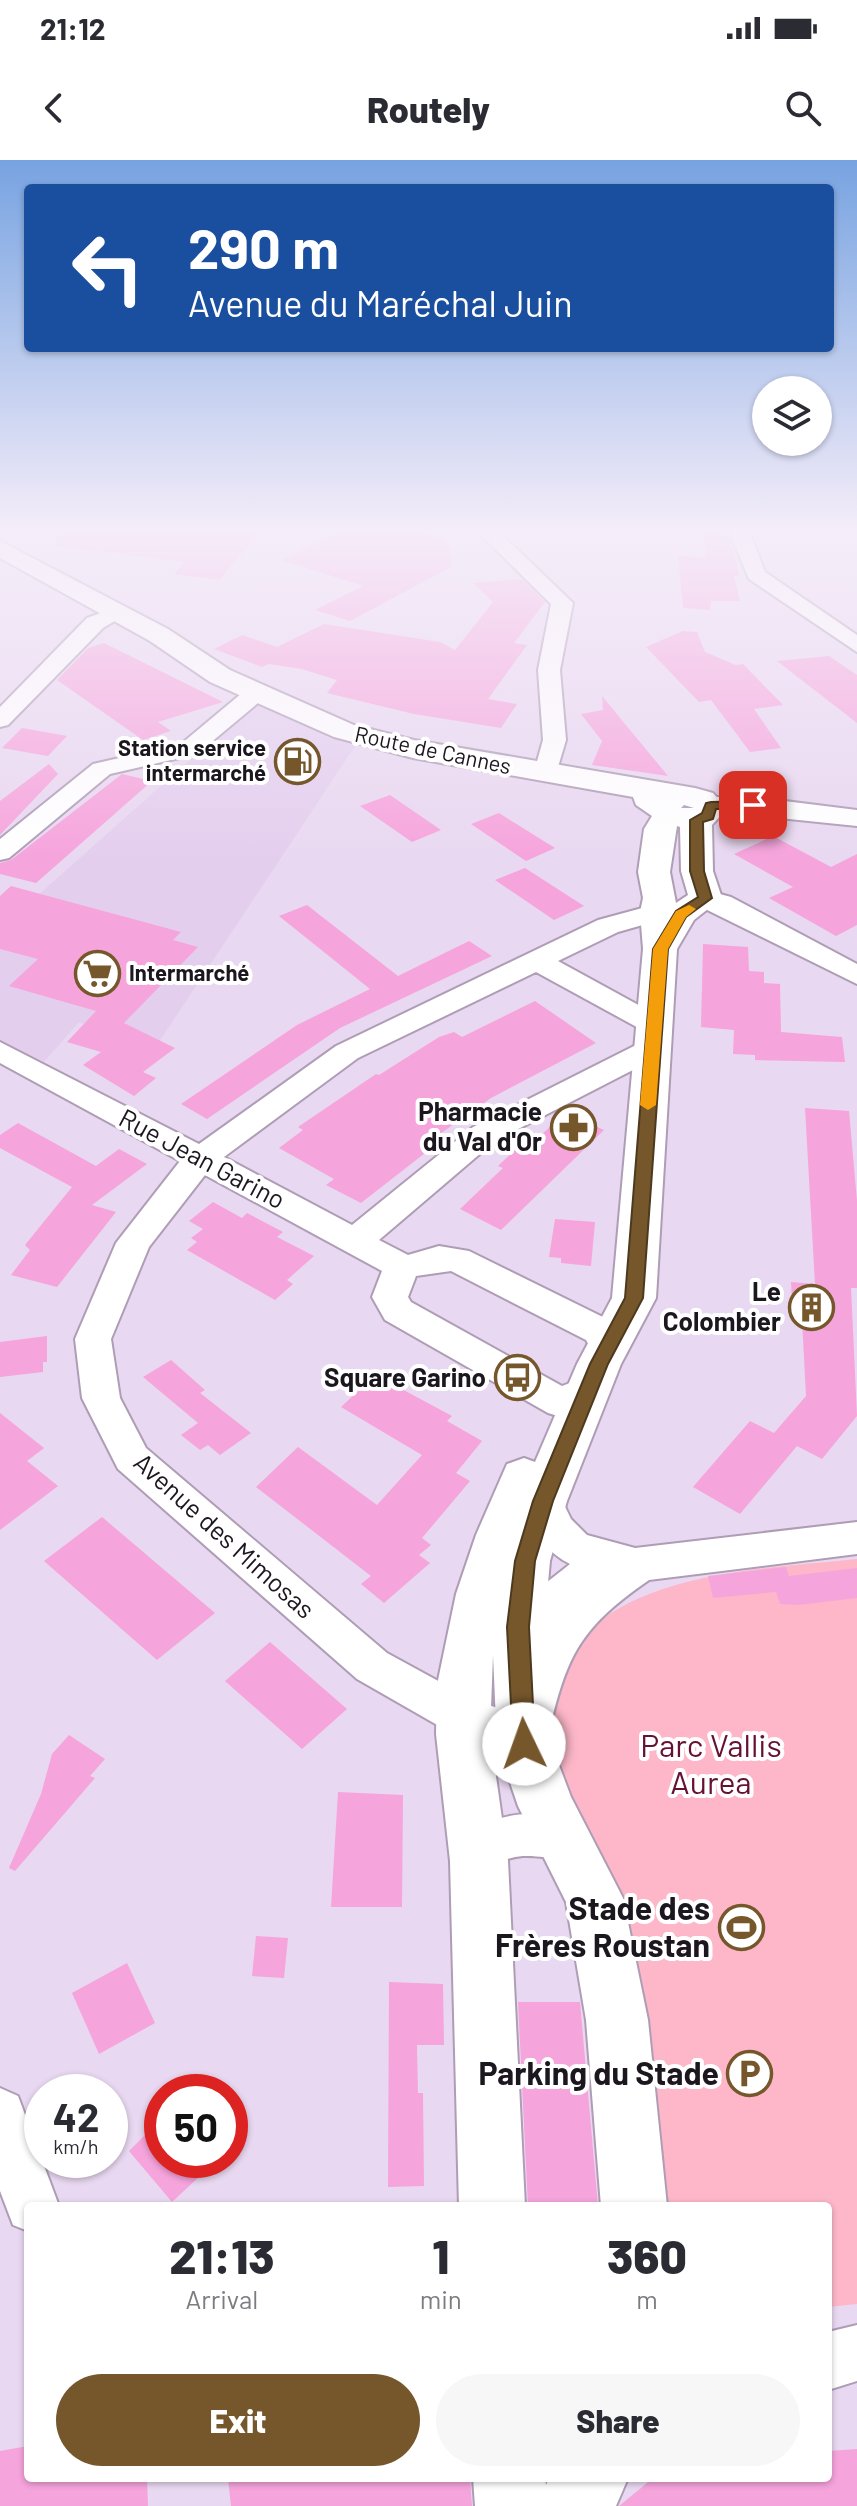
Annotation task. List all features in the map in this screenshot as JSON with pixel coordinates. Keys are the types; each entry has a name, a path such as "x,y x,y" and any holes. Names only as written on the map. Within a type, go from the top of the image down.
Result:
{"main road":[{"name":"Route de Cannes","path":"166,640 220,676 344,731 378,741 624,786 684,809"},
{"path":"634,2202 617,2020 594,1898 546,1806 489,1727 470,1640 496,1543 538,1480 604,1339 634,1298 654,1036 659,912 654,872 660,829 684,809 702,897"},
{"path":"659,912 681,914 702,897"},
{"path":"659,912 702,897"},
{"path":"492,2202 478,1848 468,1786 518,1627 538,1480"},
{"path":"509,2482 512,2506"},
{"path":"574,2506 589,2482"}],"street":[{"path":"0,720 78,640"},
{"path":"546,772 557,747 548,691 554,640"},
{"path":"0,852 102,769 189,749 256,693"},
{"path":"684,809 753,805 857,818"},
{"path":"702,897 721,903 857,975"},
{"name":"Avenue des Mimosas","path":"489,1727 372,1666 132,1458 101,1398 93,1339 133,1243 200,1159 347,1052 534,959 608,926 659,912"},
{"path":"355,1241 484,1134 654,1036 534,959"},
{"name":"Rue Jean Garino","path":"0,1051 404,1268"},
{"path":"575,1397 398,1311 390,1297 394,1281 404,1268 439,1258 457,1259 604,1339"},
{"path":"538,1480 553,1531 608,1577"},
{"path":"525,1561 608,1577 857,1538"},
{"path":"489,1727 541,1674 558,1634 608,1577"},
{"path":"518,1627 608,1577"},
{"path":"478,1848 510,1835 539,1834 564,1840"},
{"path":"0,2114 31,2202"},
{"path":"832,2348 857,2353 832,2360"}],"shaded area":[{"path":"254,703 355,746 153,1051 79,1022 44,1062 0,1040 0,929"}],"green space":[{"name":"Stade des Frères Roustan","path":"857,1559 857,2304 832,2307 832,2202 659,2202 603,1865 591,1832 564,1782 551,1748 549,1731 557,1678 581,1639 616,1610 660,1590 710,1577"}],"building":[{"path":"231,640 258,640 277,647 290,640 430,640 455,650 463,640 516,640 514,643 527,645 488,699 517,704 501,728 414,714 327,693 337,680 302,669 269,664 262,667 214,649"},
{"path":"661,640 700,640 705,652 736,665 743,664 783,705 754,709 781,748 750,752 711,700 699,702 646,647"},
{"path":"104,643 223,702 158,722 171,731 143,740 57,680 88,648"},
{"path":"829,656 857,675 857,723 777,661"},
{"path":"602,696 668,776 592,765 602,741 581,714 603,710"},
{"path":"22,728 67,736 48,756 2,748"},
{"path":"49,764 58,774 0,835 0,801"},
{"path":"122,774 152,781 36,883 0,874 0,863 11,860"},
{"path":"390,795 441,830 412,842 360,806"},
{"path":"499,813 555,848 526,861 471,824"},
{"path":"773,836 831,867 857,854 857,925 836,936 769,898 793,887 734,854"},
{"path":"525,868 584,906 554,920 495,880"},
{"name":"Intermarché","path":"11,886 181,932 173,940 198,947 124,1023 175,1048 143,1072 156,1078 134,1096 83,1065 101,1052 67,1042 96,1011 9,986 38,959 0,949 0,896"},
{"path":"307,905 398,976 469,941 492,956 340,1028 207,1119 181,1104 297,1025 370,989 279,916"},
{"path":"703,944 748,947 749,971 764,972 764,983 780,984 781,1032 842,1037 845,1062 755,1060 755,1055 733,1054 734,1030 701,1027"},
{"path":"535,1001 596,1043 491,1098 437,1136 443,1139 361,1203 326,1185 334,1179 279,1148 303,1130 298,1127 376,1074 439,1037 454,1032 462,1037"},
{"name":"Le Colombier","path":"805,1108 849,1111 857,1201 857,1288 851,1288 857,1416 822,1459 797,1446 740,1514 693,1487 750,1421 774,1433 806,1396 802,1319 793,1318 791,1282 815,1284"},
{"path":"565,1113 604,1130 501,1230 460,1209 503,1168 498,1166 519,1146 526,1149"},
{"path":"18,1123 96,1166 119,1149 147,1164 92,1205 116,1212 57,1287 11,1275 30,1250 25,1245 72,1187 0,1148 0,1135"},
{"path":"213,1202 242,1218 247,1213 283,1232 277,1237 314,1256 287,1280 293,1284 275,1300 187,1250 197,1242 191,1238 203,1229 189,1221"},
{"path":"555,1219 595,1222 591,1266 561,1263 561,1258 549,1257"},
{"path":"47,1336 47,1362 43,1362 43,1372 0,1377 0,1342"},
{"path":"171,1360 205,1390 200,1393 251,1433 220,1455 208,1445 200,1450 181,1435 198,1423 143,1377"},
{"path":"372,1378 395,1390 398,1387 452,1416 447,1421 482,1441 456,1473 470,1481 422,1538 431,1545 419,1555 430,1563 384,1603 361,1584 371,1576 256,1487 298,1447 377,1505 422,1455 341,1407"},
{"path":"0,1413 44,1448 27,1461 58,1486 0,1530"},
{"path":"102,1517 215,1613 157,1660 44,1561"},
{"path":"786,1567 789,1576 857,1568 857,1598 798,1605 780,1604 776,1592 713,1598 708,1576"},
{"path":"270,1642 347,1709 302,1749 225,1681"},
{"path":"69,1735 105,1759 90,1776 95,1778 15,1871 9,1868 41,1794 52,1754"},
{"path":"338,1792 403,1795 402,1907 331,1907"},
{"path":"256,1936 288,1938 284,1978 252,1976"},
{"path":"127,1963 155,2023 99,2054 72,1993"},
{"path":"389,1982 443,1984 444,2045 417,2045 418,2093 423,2093 424,2186 388,2187"},
{"path":"518,2002 580,2002 598,2202 528,2202"},
{"path":"144,2136 144,2169 129,2151"},
{"path":"152,2178 198,2178 172,2202"},
{"path":"24,2447 24,2482 147,2482 148,2506 0,2506 0,2451"},
{"path":"857,2449 857,2506 619,2506 648,2482 832,2482 832,2451"},
{"path":"228,2482 470,2482 472,2506 231,2506"}],"slow traffic":[{"path":"648,1105 660,949 681,914 689,909"}],"place":[{"name":"Station service intermarché","path":"297,761"},
{"name":"Intermarché","path":"98,973"},
{"name":"Pharmacie du Val d'Or","path":"573,1127"},
{"name":"Le Colombier","path":"812,1307"},
{"name":"Square Garino","path":"517,1378"},
{"name":"Stade des Frères Roustan","path":"741,1927"},
{"name":"Parking du Stade","path":"750,2074"}],"route":[{"path":"524,1744 518,1627 525,1561 543,1501 599,1364 634,1298 660,949 681,914 702,902 706,895 697,871 696,820 708,816 711,805 753,805"}],"park label":[{"name":"Parc Vallis Aurea","path":"711,1764"}]}
